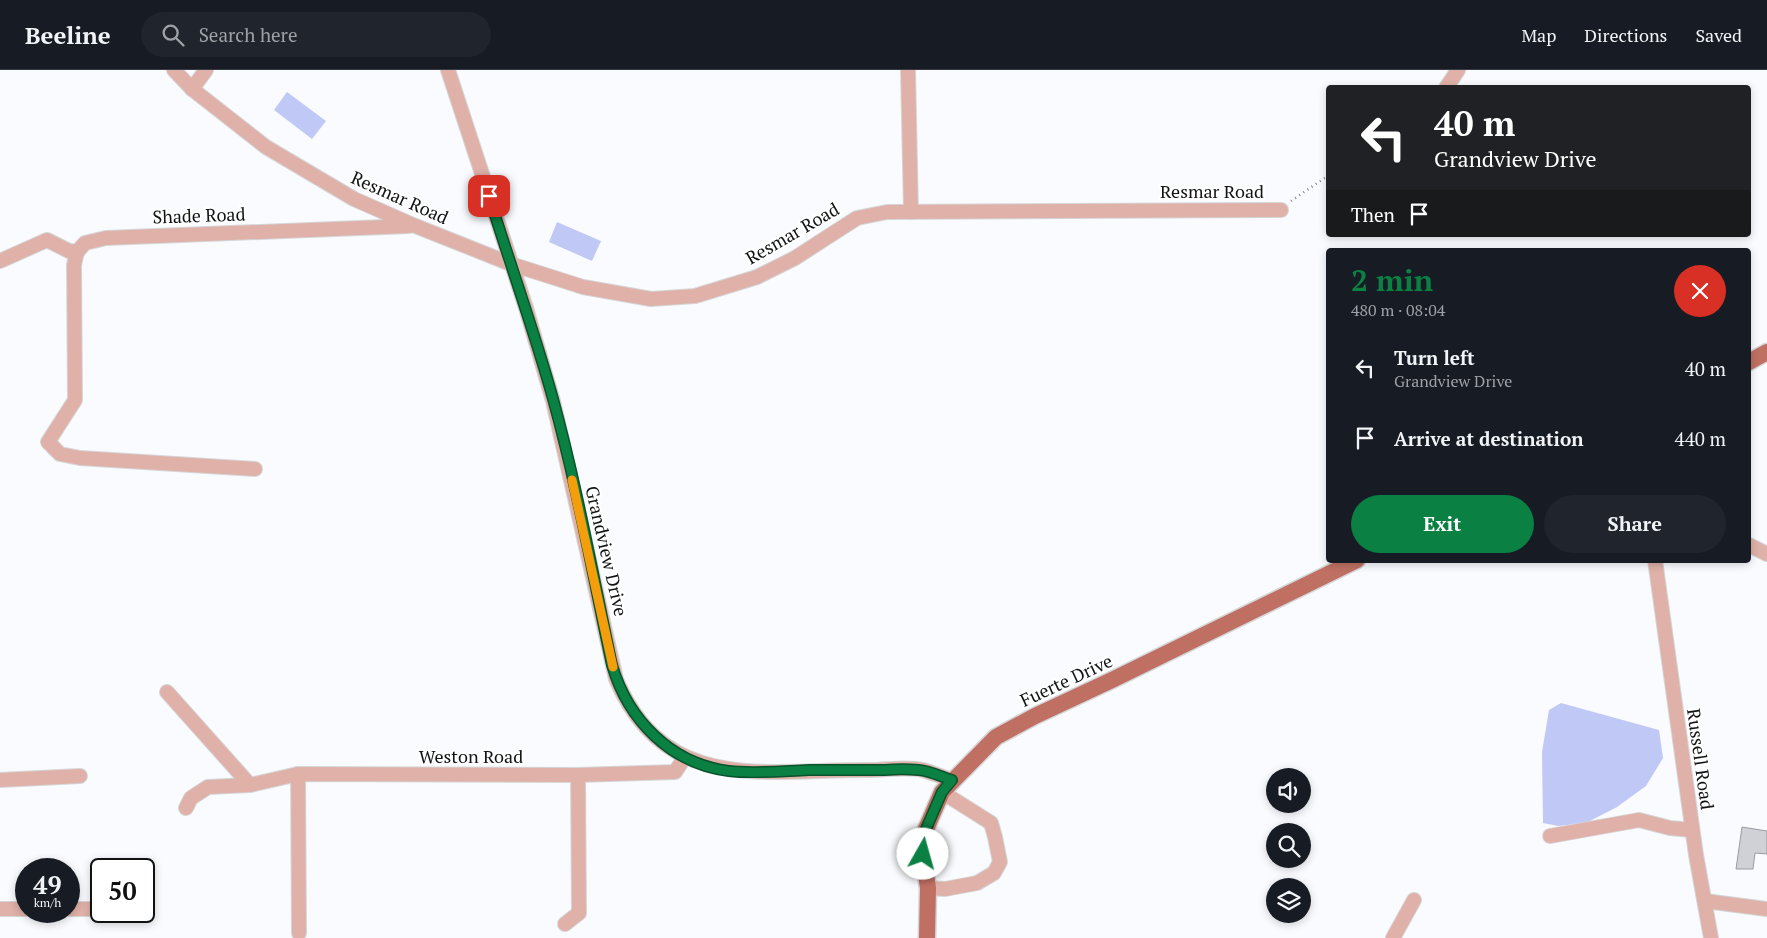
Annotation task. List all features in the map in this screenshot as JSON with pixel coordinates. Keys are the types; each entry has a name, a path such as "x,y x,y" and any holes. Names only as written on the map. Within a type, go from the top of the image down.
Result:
{"main road":[{"path":"1751,361 1767,352"},
{"name":"Fuerte Drive","path":"927,938 928,888 923,854 926,829 947,786 996,737 1035,716 1351,563"}],"street":[{"name":"Resmar Road","path":"174,70 192,90 266,147 354,199 413,226 511,264 583,288 651,299 695,296 757,277 795,258 857,218 887,212 1281,210"},
{"path":"192,90 206,70"},
{"name":"Grandview Drive","path":"448,70 526,308 553,401 616,679 622,693 638,719 660,741 685,757 699,763 729,770 785,772 851,769 922,770 947,786 991,823 1000,862 994,872 977,883 945,889 928,888"},
{"path":"908,70 911,212"},
{"path":"1448,85 1458,70"},
{"name":"Shade Road","path":"77,252 85,242 106,238 413,226"},
{"path":"0,261 47,240 69,251 77,252 74,265 75,400 48,442 60,454 80,458 255,469"},
{"path":"1751,545 1767,554"},
{"name":"Russell Road","path":"1655,563 1692,830 1711,938"},
{"path":"167,692 250,785"},
{"name":"Weston Road","path":"186,808 191,798 208,787 250,785 298,774 578,775 675,772 685,757"},
{"path":"298,774 299,933"},
{"path":"565,924 579,913 578,775"},
{"path":"0,780 80,776"},
{"path":"1550,836 1639,820 1670,828 1692,830"},
{"path":"1393,938 1414,900"},
{"path":"1705,901 1767,909"},
{"path":"0,909 15,909"},
{"path":"1708,920 1722,938"}],"path":[{"path":"1281,210 1326,177"}],"shaded area":[{"path":"287,92 326,121 312,139 274,110"},
{"path":"557,222 601,241 592,261 549,242"},
{"path":"1561,703 1659,730 1663,758 1646,786 1617,807 1586,823 1558,826 1543,823 1542,752 1549,710"}],"building":[{"path":"1742,827 1767,831 1767,854 1755,853 1753,869 1736,869"}],"slow traffic":[{"path":"572,480 613,667"}],"route":[{"path":"489,196 526,308 553,401 582,522 612,665 622,693 630,707 648,730 672,750 714,768 785,772 851,769 922,770 952,780 942,792 926,829 923,854"}]}
